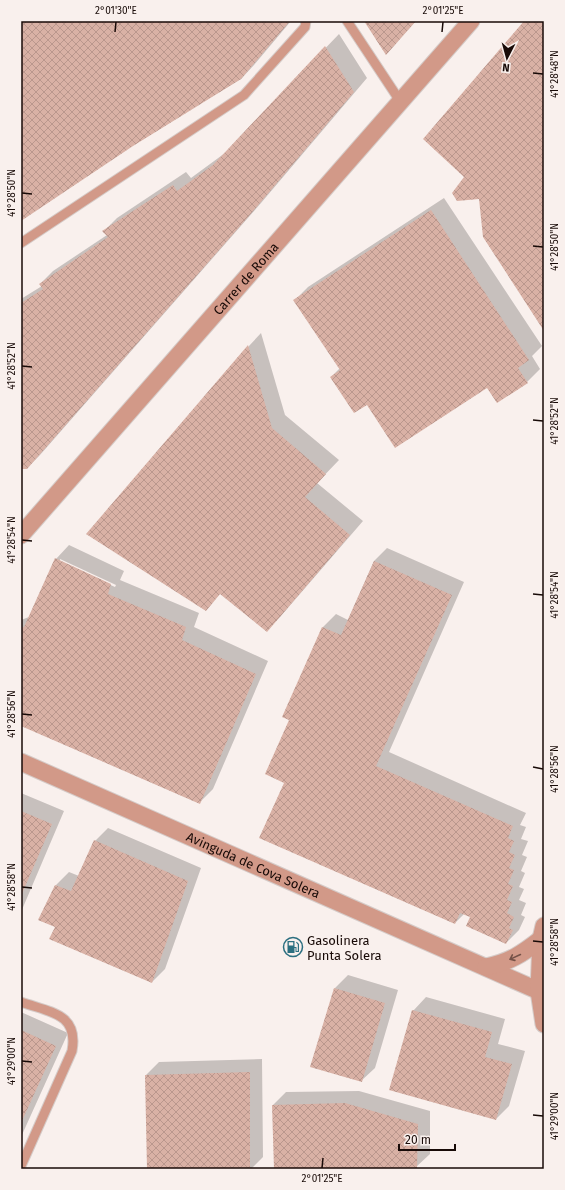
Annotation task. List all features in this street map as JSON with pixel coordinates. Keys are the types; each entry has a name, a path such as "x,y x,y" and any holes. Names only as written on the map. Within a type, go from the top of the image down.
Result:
{"street":[{"name":"Carrer de Roma","path":"21,535 471,21"},
{"name":"Avinguda de Cova Solera","path":"21,762 539,991"},
{"path":"486,967 502,964 522,954 542,932"},
{"path":"542,932 539,991 544,1024"}],"lane":[{"path":"21,243 244,95 305,27 306,21"},
{"path":"347,21 400,101"},
{"path":"21,1002 59,1015 66,1019 73,1034 72,1051 21,1166"}],"building":[{"path":"21,21 290,21 241,79 133,146 21,221"},
{"path":"364,21 416,21 386,55"},
{"path":"524,21 542,21 544,23 544,331 483,237 479,199 457,201 452,193 464,177 423,139"},
{"path":"325,46 354,92 248,217 27,469 21,469 21,303 43,289 39,284 108,237 102,231 173,185 177,191 213,165"},
{"path":"431,210 529,360 518,368 528,383 497,403 487,388 395,448 367,405 354,413 330,377 340,370 293,300"},
{"path":"248,345 272,428 326,474 305,497 350,535 267,632 220,594 206,611 86,534"},
{"path":"55,558 111,584 108,594 186,627 182,640 256,674 200,804 21,726 21,628 24,627"},
{"path":"374,561 452,595 376,766 513,826 508,838 514,841 509,852 515,855 509,868 514,870 508,884 513,886 507,900 512,902 507,913 514,917 509,928 513,930 506,944 466,926 470,917 460,913 455,924 259,838 284,783 265,774 289,720 282,717 322,627 341,635"},
{"path":"21,811 52,824 21,896"},
{"path":"94,840 188,881 152,983 49,939 55,927 38,920 55,885 71,891"},
{"path":"334,988 385,1003 362,1082 310,1067"},
{"path":"412,1010 492,1032 485,1057 512,1064 496,1120 389,1090"},
{"path":"21,1030 56,1046 21,1123"},
{"path":"250,1072 250,1169 147,1169 145,1075"},
{"path":"345,1103 418,1124 417,1168 274,1169 272,1105"}],"place":[{"name":"Gasolinera Punta Solera","path":"293,947"}]}
